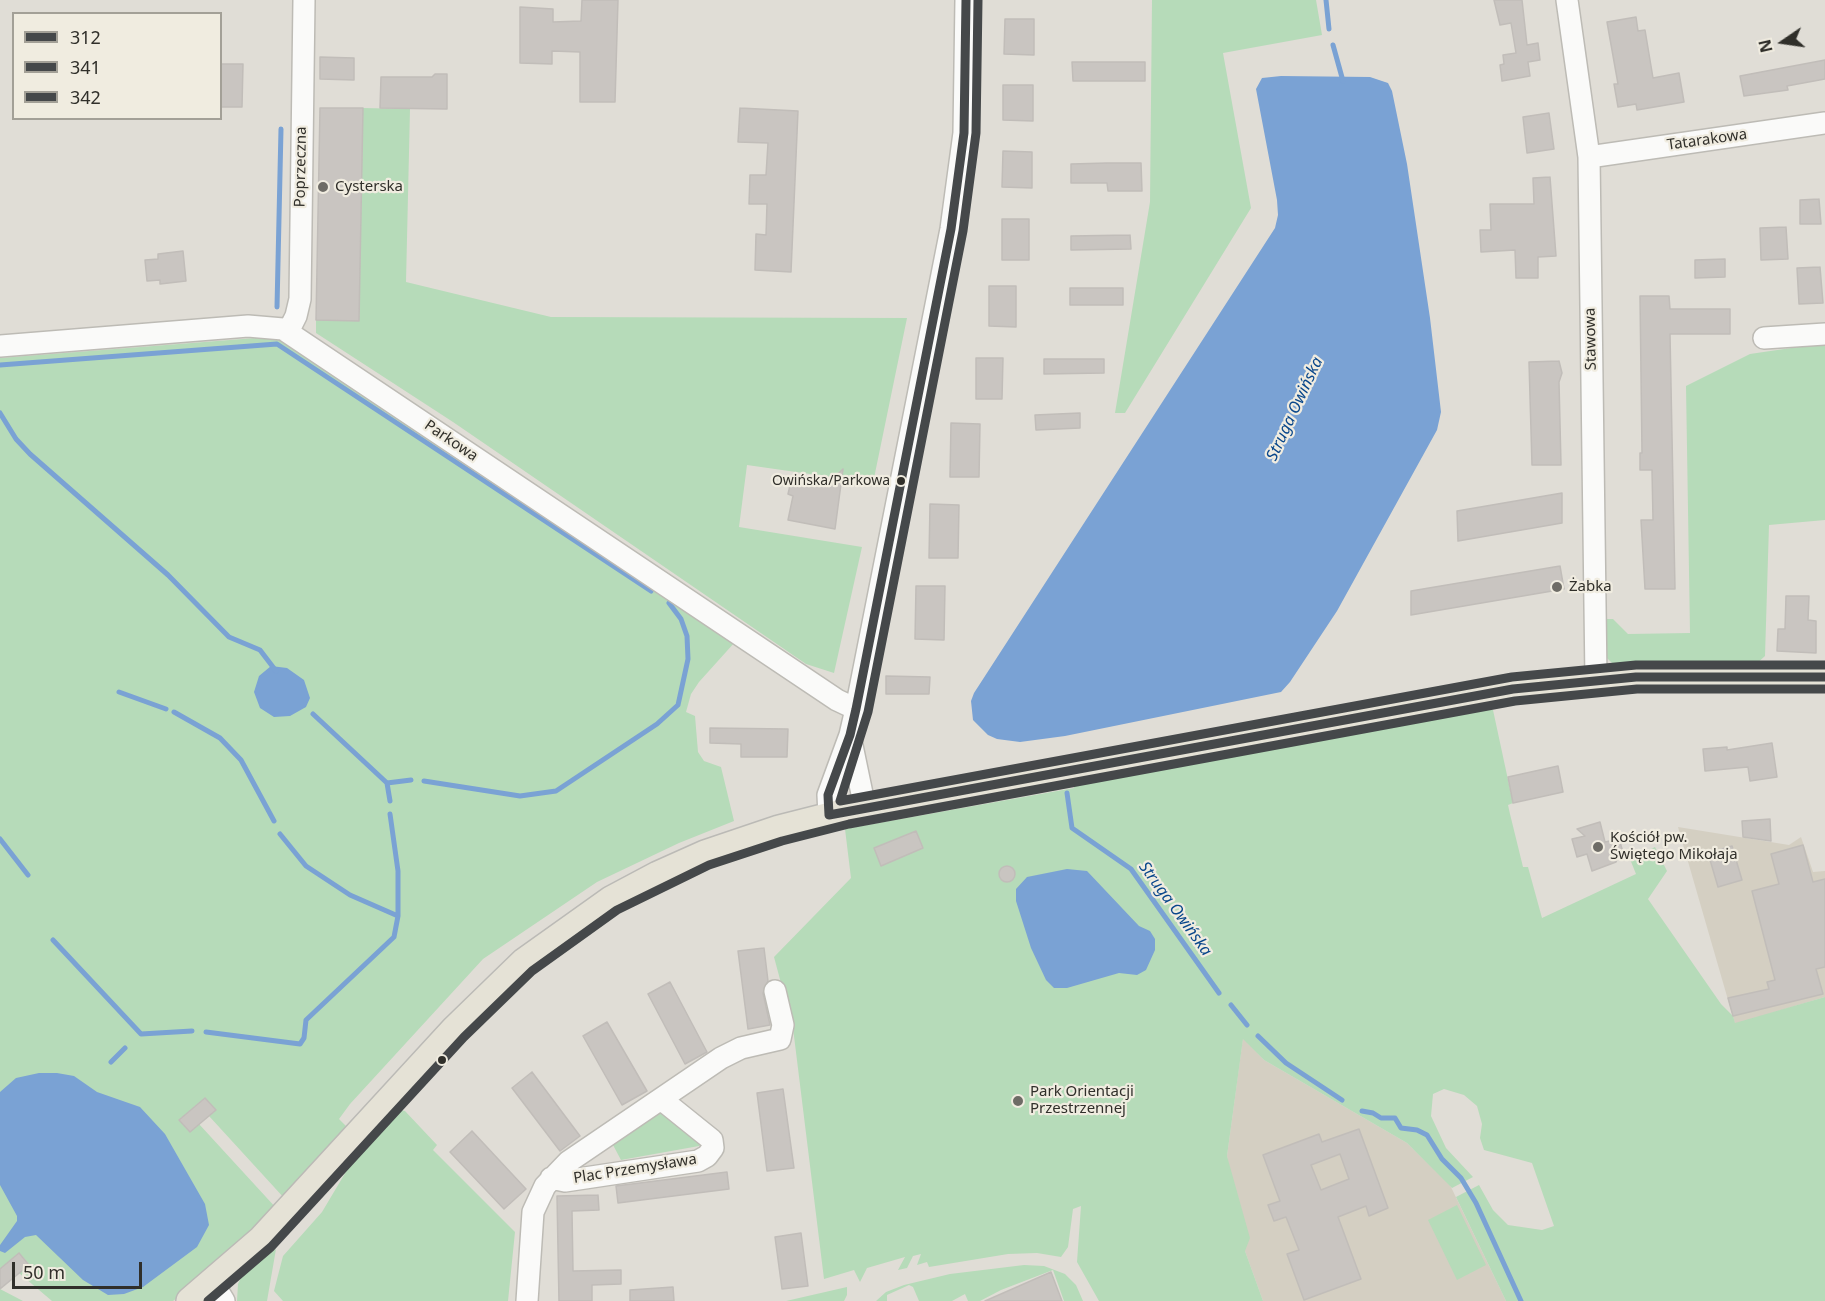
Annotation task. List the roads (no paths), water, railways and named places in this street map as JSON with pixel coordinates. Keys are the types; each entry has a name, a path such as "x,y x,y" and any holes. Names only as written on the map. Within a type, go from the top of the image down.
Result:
{"main road":[{"path":"190,1301 219,1292 244,1257 471,1012 550,942 611,900 674,867 739,842 829,815 1513,689 1596,680 1719,676 1825,677"}],"street":[{"name":"Poprzeczna","path":"288,332 296,316 300,299 304,0"},
{"path":"829,815 828,795 850,735 856,709 957,190 964,133 966,0"},
{"name":"Stawowa","path":"1567,0 1589,157 1596,680"},
{"name":"Tatarakowa","path":"1589,157 1825,123"},
{"name":"Parkowa","path":"0,346 248,326 266,326 288,332 837,700 856,709"},
{"path":"1764,338 1825,334"},
{"path":"850,735 865,808"},
{"name":"Plac Przemysława","path":"527,1301 533,1212 541,1192 551,1178 568,1162 735,1050 780,1040 783,1025 775,991"},
{"name":"Plac Przemysława","path":"551,1178 565,1181 698,1161 707,1156 713,1148 712,1140 661,1099"}],"water":[{"path":"1281,76 1370,77 1388,83 1392,91 1407,164 1430,318 1441,412 1437,430 1337,611 1281,692 1065,736 1020,742 997,739 988,735 973,720 971,701 974,693 1275,228 1278,215 1277,200 1256,89 1262,78"},
{"path":"271,666 287,668 304,680 310,698 306,707 290,716 274,717 260,708 254,692 259,676"},
{"path":"1067,869 1087,871 1139,926 1150,931 1155,939 1155,950 1146,970 1137,975 1119,973 1067,988 1054,988 1046,980 1031,948 1016,901 1016,889 1027,877"},
{"path":"39,1073 74,1076 97,1092 140,1107 165,1134 205,1204 209,1225 197,1247 143,1287 124,1294 108,1295 83,1280 36,1235 25,1237 5,1253 0,1251 0,1245 17,1221 17,1216 0,1185 0,1092 16,1078"}],"waterway":[{"name":"Struga Owińska","path":"1326,0 1329,29"},
{"name":"Struga Owińska","path":"1333,45 1343,81"},
{"path":"277,307 281,129"},
{"path":"0,365 277,344 651,591"},
{"path":"0,413 16,439 30,454 168,575 229,637 260,650 276,671"},
{"path":"424,781 520,796 556,791 657,724 678,705 688,659 687,636 681,619 669,603"},
{"path":"119,692 166,709"},
{"path":"174,712 220,738 241,760 274,821"},
{"path":"313,714 387,783 390,801"},
{"path":"387,783 411,780"},
{"name":"Struga Owińska","path":"1067,793 1072,828 1131,869 1219,993"},
{"path":"206,1032 300,1044 304,1038 306,1020 394,937 398,916 398,871 390,814"},
{"path":"280,834 306,866 350,895 398,916"},
{"path":"0,839 28,875"},
{"path":"53,940 141,1034 192,1031"},
{"name":"Struga Owińska","path":"1231,1005 1247,1025"},
{"name":"Struga Owińska","path":"1258,1036 1286,1063 1342,1100"},
{"path":"111,1062 125,1048"},
{"name":"Struga Owińska","path":"1362,1111 1373,1113 1381,1118 1395,1118 1401,1128 1417,1130 1427,1135 1442,1159 1461,1178 1476,1203 1521,1301"}],"place":[{"name":"Cysterska","path":"323,187"},
{"name":"Owińska/Parkowa","path":"901,481"},
{"name":"Żabka","path":"1557,587"},
{"name":"Kościół pw. Świętego Mikołaja","path":"1598,847"},
{"name":"Park Orientacji Przestrzennej","path":"1018,1101"}]}
